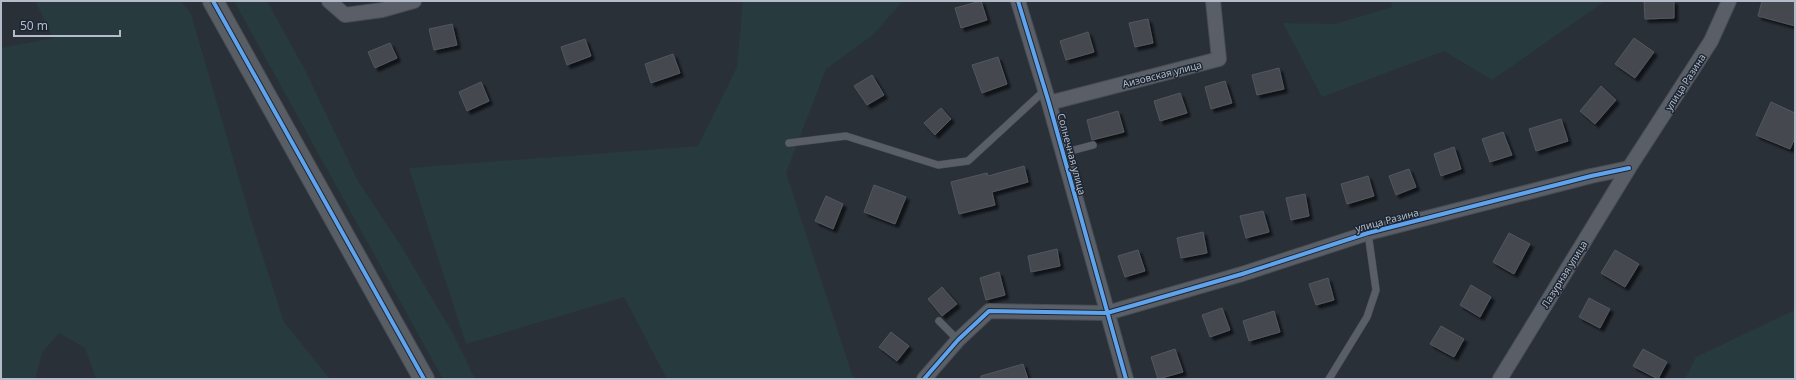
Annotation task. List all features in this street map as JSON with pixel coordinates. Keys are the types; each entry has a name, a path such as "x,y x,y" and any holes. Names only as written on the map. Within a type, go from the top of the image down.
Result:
{"street":[{"path":"213,1 424,379"},
{"path":"329,1 345,14 382,10 414,1"},
{"name":"Солнечная улица","path":"1018,1 1047,96 1126,379"},
{"name":"Аизовская улица","path":"1047,96 1219,59 1213,1"},
{"name":"улица Разина","path":"1107,313 1242,274 1368,233 1591,176 1629,168 1711,41 1729,1"},
{"name":"Лазурная улица","path":"1500,379 1629,168"},
{"path":"924,379 958,340 989,311 1107,313"}],"lane":[{"path":"789,143 846,136 938,165 968,161 1047,96"},
{"path":"1063,153 1094,145"},
{"path":"1329,379 1367,317 1376,290 1368,233"},
{"path":"939,321 958,340"}],"green space":[{"path":"35,1 181,1 191,14 251,220 284,322 330,379 96,379 85,348 59,333 42,353 35,379 1,379 1,48 53,38"},
{"path":"234,1 267,1 305,70 358,181 403,249 452,332 475,379 443,379"},
{"path":"743,1 903,1 873,35 826,69 786,173 852,374 856,379 667,379 624,297 466,344 409,168 698,146 737,67"},
{"path":"1391,1 1605,1 1492,80 1444,51 1322,97 1283,23 1335,24 1392,7"},
{"path":"1795,310 1795,379 1685,379 1696,357"}],"building":[{"path":"981,1 987,20 961,28 955,8"},
{"path":"1644,1 1674,1 1674,18 1645,19"},
{"path":"1762,1 1795,1 1795,26 1758,16"},
{"path":"1148,19 1153,43 1135,47 1129,23"},
{"path":"452,24 457,45 434,50 429,29"},
{"path":"1088,32 1094,52 1066,60 1060,41"},
{"path":"1634,38 1654,52 1635,78 1615,64"},
{"path":"585,39 591,56 567,65 561,47"},
{"path":"390,43 397,58 375,68 368,52"},
{"path":"673,54 680,73 651,83 645,64"},
{"path":"998,57 1007,84 982,93 972,65"},
{"path":"1279,68 1284,89 1257,95 1252,75"},
{"path":"872,75 884,95 867,105 854,86"},
{"path":"1225,81 1232,103 1211,109 1205,87"},
{"path":"481,82 489,101 467,111 459,92"},
{"path":"1601,86 1616,100 1595,124 1580,111"},
{"path":"1180,93 1187,113 1160,121 1154,101"},
{"path":"1771,102 1795,113 1795,138 1790,149 1756,135"},
{"path":"941,108 951,119 935,135 924,123"},
{"path":"1118,111 1124,132 1092,140 1087,120"},
{"path":"1561,119 1568,141 1536,151 1529,129"},
{"path":"1503,132 1512,155 1490,162 1482,139"},
{"path":"1454,147 1461,169 1441,176 1434,154"},
{"path":"1024,166 1028,182 992,192 995,205 959,214 951,182 987,173 988,176"},
{"path":"1409,169 1416,187 1396,195 1389,176"},
{"path":"1368,176 1374,196 1347,204 1341,184"},
{"path":"874,185 906,197 895,224 864,212"},
{"path":"1305,194 1309,216 1291,220 1286,198"},
{"path":"826,196 843,204 833,229 815,221"},
{"path":"1263,211 1269,232 1246,238 1240,216"},
{"path":"1203,232 1207,253 1181,258 1177,238"},
{"path":"1509,233 1530,244 1514,274 1493,262"},
{"path":"1057,249 1060,266 1031,272 1028,256"},
{"path":"1138,250 1145,271 1125,277 1118,256"},
{"path":"1615,250 1639,264 1625,287 1601,273"},
{"path":"999,272 1005,295 986,300 980,278"},
{"path":"1328,278 1334,300 1316,305 1309,284"},
{"path":"1471,285 1491,297 1480,317 1460,305"},
{"path":"942,287 957,304 942,316 928,299"},
{"path":"1589,298 1610,309 1600,328 1579,317"},
{"path":"1222,308 1230,330 1210,337 1202,315"},
{"path":"1274,311 1280,332 1249,341 1243,321"},
{"path":"1441,326 1464,339 1454,357 1430,344"},
{"path":"891,332 909,346 897,361 879,347"},
{"path":"1175,349 1183,372 1158,379 1151,357"},
{"path":"1643,349 1667,362 1658,379 1633,366"},
{"path":"1023,364 1028,379 981,379 981,376"}],"cycle path":[{"path":"213,1 424,379"},
{"path":"1018,1 1049,103 1126,379"},
{"path":"924,379 958,340 989,311 1107,313 1242,274 1368,233 1591,176 1629,168"}]}
